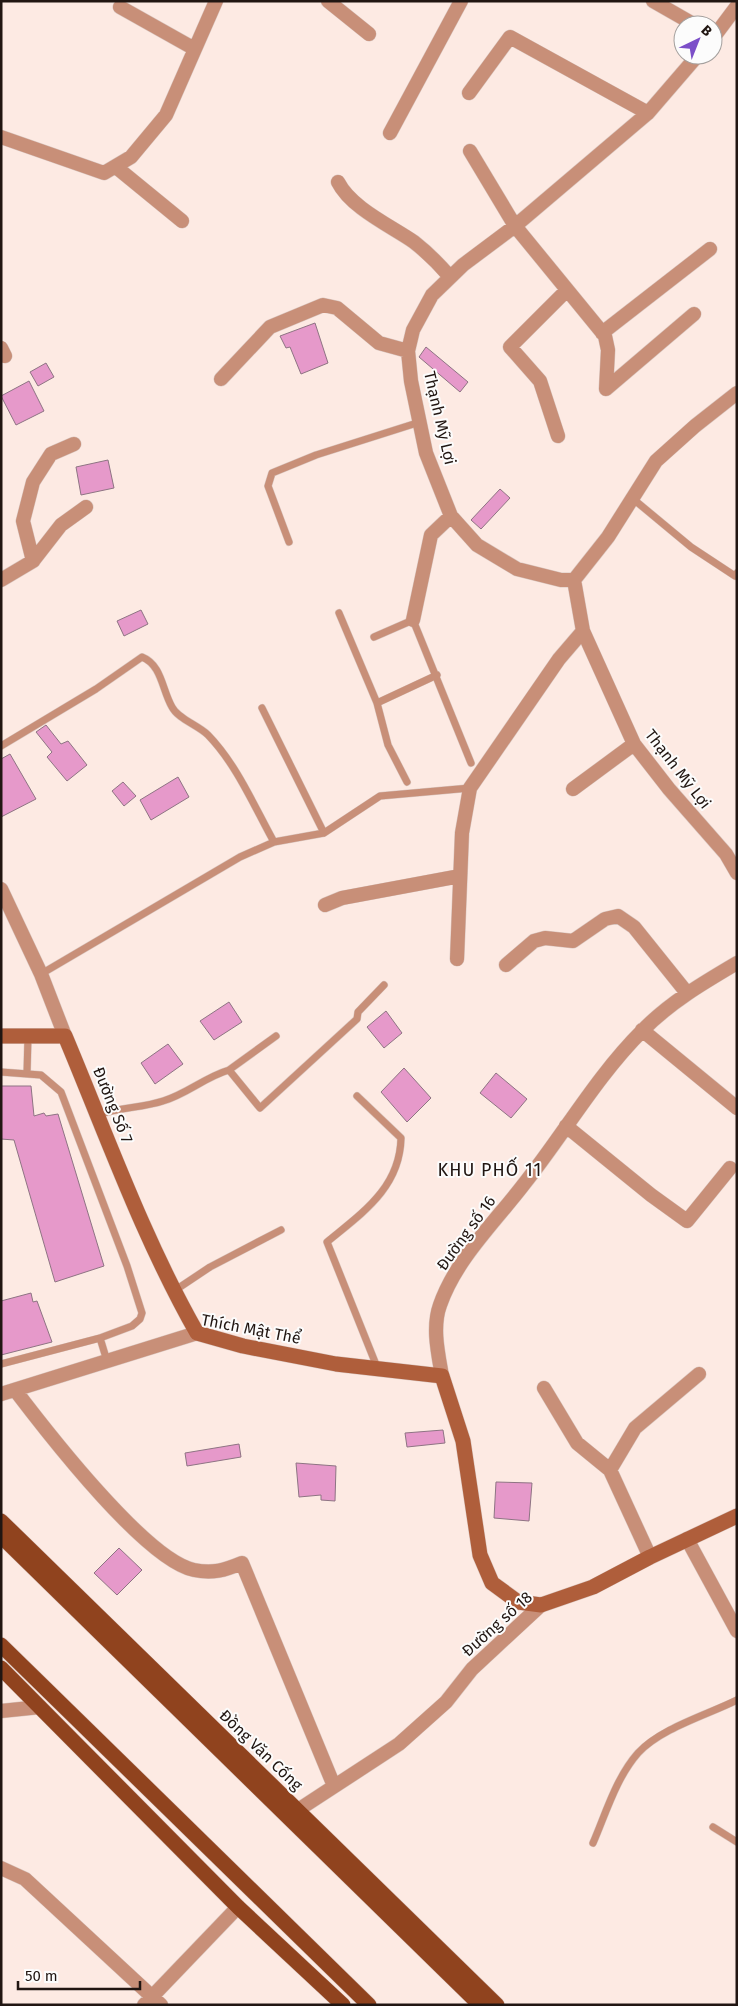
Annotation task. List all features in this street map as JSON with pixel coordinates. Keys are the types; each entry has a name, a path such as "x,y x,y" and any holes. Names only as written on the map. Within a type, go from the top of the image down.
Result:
{"main road":[{"name":"Đồng Văn Cống","path":"1,1521 497,2005"},
{"name":"Đồng Văn Cống","path":"1,1536 480,2005"},
{"path":"1,1645 369,2005"},
{"path":"1,1668 238,1906 343,2005"},
{"path":"40,1707 56,1698"}],"street":[{"path":"1,137 104,173 116,167 131,157 166,115 193,48 216,1"},
{"path":"328,1 369,34"},
{"path":"390,133 461,1"},
{"path":"653,1 678,15"},
{"path":"723,24 737,6"},
{"path":"120,7 193,48"},
{"path":"469,93 510,37 648,113"},
{"name":"Thạnh Mỹ Lợi","path":"689,65 648,113 514,226 450,277 432,295 413,330 408,351 411,381 426,453 451,516 477,545 517,569 560,580 574,580 582,631 634,744 669,789 726,854 737,873"},
{"path":"470,151 514,226 602,333 608,350 606,389 694,314"},
{"path":"116,167 182,221"},
{"path":"338,182 342,190 373,216 425,251 450,277"},
{"path":"602,333 710,250"},
{"path":"558,436 540,381 510,347 566,291"},
{"path":"221,379 270,327 323,305 337,308 379,343 408,351"},
{"path":"574,580 608,537 656,461 695,426 737,393"},
{"path":"33,560 23,522 33,482 51,454 74,444"},
{"path":"1,580 33,560 61,525 86,507"},
{"path":"413,620 431,535 451,516"},
{"path":"457,959 462,833 470,788 559,659 582,631"},
{"path":"573,789 634,744"},
{"path":"324,905 342,898 460,876"},
{"name":"Đường Số 7","path":"1,889 41,974 135,1210 173,1291 197,1333"},
{"path":"506,965 534,941 545,938 573,941 605,919 618,916 634,927 687,993"},
{"name":"Đường số 16","path":"541,1605 518,1602 492,1583 480,1555 463,1441 442,1376 436,1334 439,1306 457,1268 526,1182 621,1054 642,1030 687,993 737,963"},
{"path":"642,1030 737,1108"},
{"path":"1,1036 28,1038 65,1036"},
{"path":"566,1126 650,1195 687,1221 730,1168"},
{"name":"Thích Mật Thể","path":"8,1392 197,1333 243,1346 336,1364 442,1376"},
{"path":"610,1470 635,1428 699,1374"},
{"path":"544,1388 577,1443 610,1470 650,1557"},
{"path":"8,1392 52,1437 120,1515 163,1554 192,1570 216,1573 242,1563 334,1786"},
{"name":"Đường số 18","path":"298,1810 399,1744 446,1702 472,1669 541,1605 594,1588 650,1557 737,1516"},
{"path":"687,1539 737,1631"},
{"path":"1,1711 40,1707"},
{"path":"1,1868 26,1879 153,2002 238,1906"}],"lane":[{"path":"289,542 268,486 272,473 316,455 420,422"},
{"path":"632,498 691,547 735,576 737,573"},
{"path":"339,613 377,703 388,745 406,782"},
{"path":"374,637 413,620 471,763"},
{"path":"1,746 96,689 142,656 150,660 161,677 172,709 207,734 227,758 274,842"},
{"path":"377,703 436,675"},
{"path":"262,708 324,833"},
{"path":"41,974 240,857 274,842 324,833 380,796 470,788"},
{"path":"229,1070 260,1108 357,1019 358,1012 384,984"},
{"path":"98,1114 116,1108 163,1101 208,1077 229,1070 276,1036"},
{"path":"27,1073 28,1038"},
{"path":"1,1072 27,1073 41,1076 61,1092 142,1307 140,1319 132,1326 100,1338 1,1364"},
{"path":"356,1096 401,1138 400,1156 391,1177 374,1204 327,1242 377,1368"},
{"path":"173,1291 210,1266 281,1230"},
{"path":"100,1338 108,1362"},
{"path":"593,1843 621,1777 638,1753 683,1724 737,1700"},
{"path":"712,1827 737,1842"}],"building":[{"path":"315,323 328,363 301,374 290,347 286,348 280,336"},
{"path":"426,347 468,382 460,392 419,357"},
{"path":"46,363 54,377 38,386 30,372"},
{"path":"29,381 44,411 16,425 1,396"},
{"path":"108,460 114,488 81,495 76,467"},
{"path":"500,489 510,498 481,529 471,520"},
{"path":"141,610 148,624 124,636 117,621"},
{"path":"46,725 61,744 68,741 87,765 67,781 47,757 52,752 36,732"},
{"path":"10,754 36,799 1,817 1,759"},
{"path":"178,777 189,797 151,820 140,800"},
{"path":"123,782 136,796 124,806 112,791"},
{"path":"229,1002 242,1022 214,1040 200,1021"},
{"path":"386,1011 402,1033 384,1048 367,1027"},
{"path":"168,1044 183,1064 155,1084 141,1063"},
{"path":"404,1068 431,1098 407,1122 381,1092"},
{"path":"496,1073 527,1099 511,1118 480,1093"},
{"path":"1,1086 31,1086 34,1116 44,1113 46,1116 58,1114 104,1266 55,1282 14,1140 1,1139"},
{"path":"31,1293 33,1302 37,1301 52,1342 1,1355 1,1301"},
{"path":"443,1430 445,1443 407,1447 405,1433"},
{"path":"239,1444 241,1457 187,1466 185,1453"},
{"path":"296,1463 336,1466 335,1501 321,1500 321,1495 299,1497"},
{"path":"496,1482 532,1483 529,1521 494,1518"},
{"path":"119,1548 142,1570 117,1595 94,1573"}],"district":[{"name":"KHU PHỐ 11","path":"490,1170"}]}
